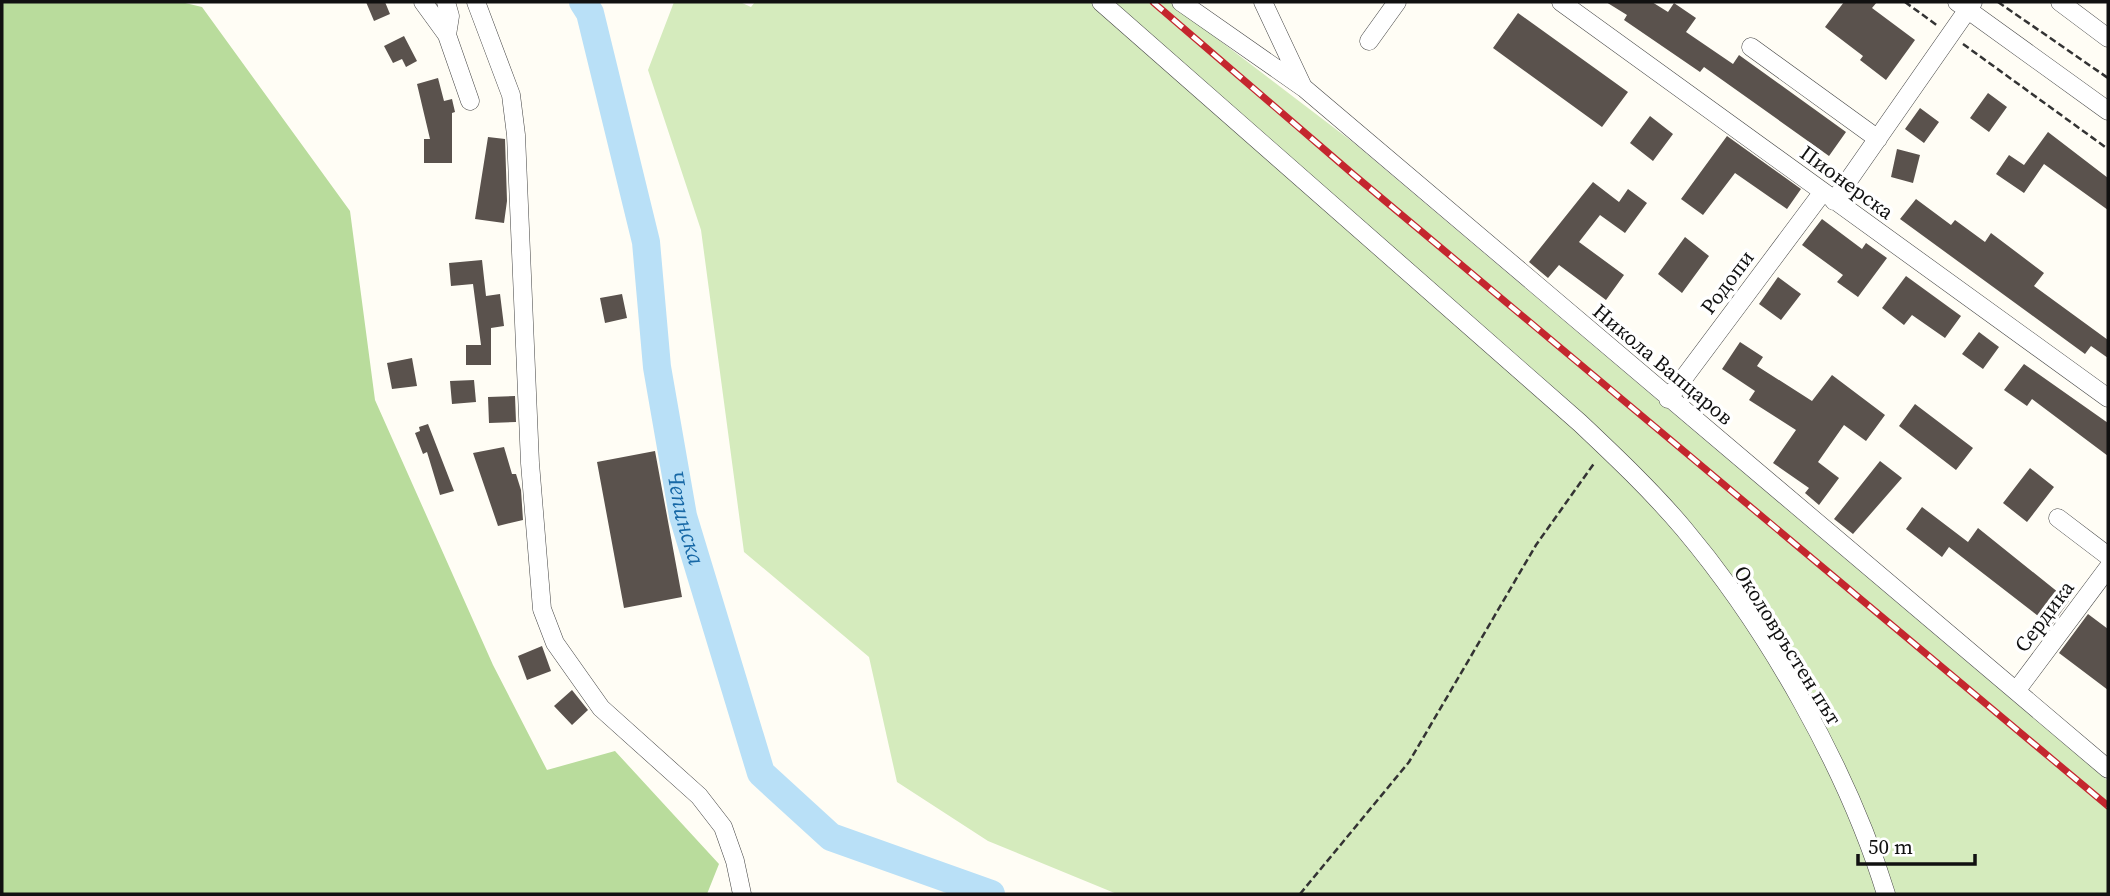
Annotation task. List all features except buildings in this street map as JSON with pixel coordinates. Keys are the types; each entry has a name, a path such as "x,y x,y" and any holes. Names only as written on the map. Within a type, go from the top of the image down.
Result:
{"street":[{"path":"423,2 447,35 470,101"},
{"path":"446,2 450,16 447,35"},
{"path":"476,2 512,95 530,463 542,609 555,643 601,708 699,796 723,827 735,861 742,894"},
{"path":"1101,2 1606,448"},
{"name":"Никола Вапцаров","path":"1181,2 1205,9 1304,88 2108,769"},
{"path":"1263,2 1304,88"},
{"path":"1369,41 1397,2"},
{"name":"Пионерска","path":"1561,2 2108,398"},
{"path":"2062,3 2108,38"},
{"path":"1971,8 2108,111"},
{"name":"Родопи","path":"1668,399 1828,197 1878,139 1971,8"},
{"path":"1751,47 1878,139"},
{"name":"Околовръстен път","path":"1606,448 1685,531 1771,654 1847,791 1875,857 1886,894"},
{"path":"2058,518 2108,556"},
{"name":"Сердика","path":"2017,691 2108,568"}],"path":[{"path":"1905,2 2108,149"},
{"path":"1998,2 2108,78"},
{"path":"1300,894 1409,762 1536,545 1606,448"}],"green space":[{"path":"2,2 181,2 202,7 350,211 375,400 493,665 547,770 615,751 719,864 707,894 2,894"},
{"path":"674,2 740,2 751,7 755,2 1169,2 1354,143 2108,781 2108,894 1117,894 988,841 897,782 869,657 744,552 701,230 648,70"}],"waterway":[{"name":"Чепинска","path":"583,2 590,13 646,242 657,367 683,516 761,773 831,837 991,894"}],"railway":[{"path":"1153,2 1354,175 2108,806"}]}
